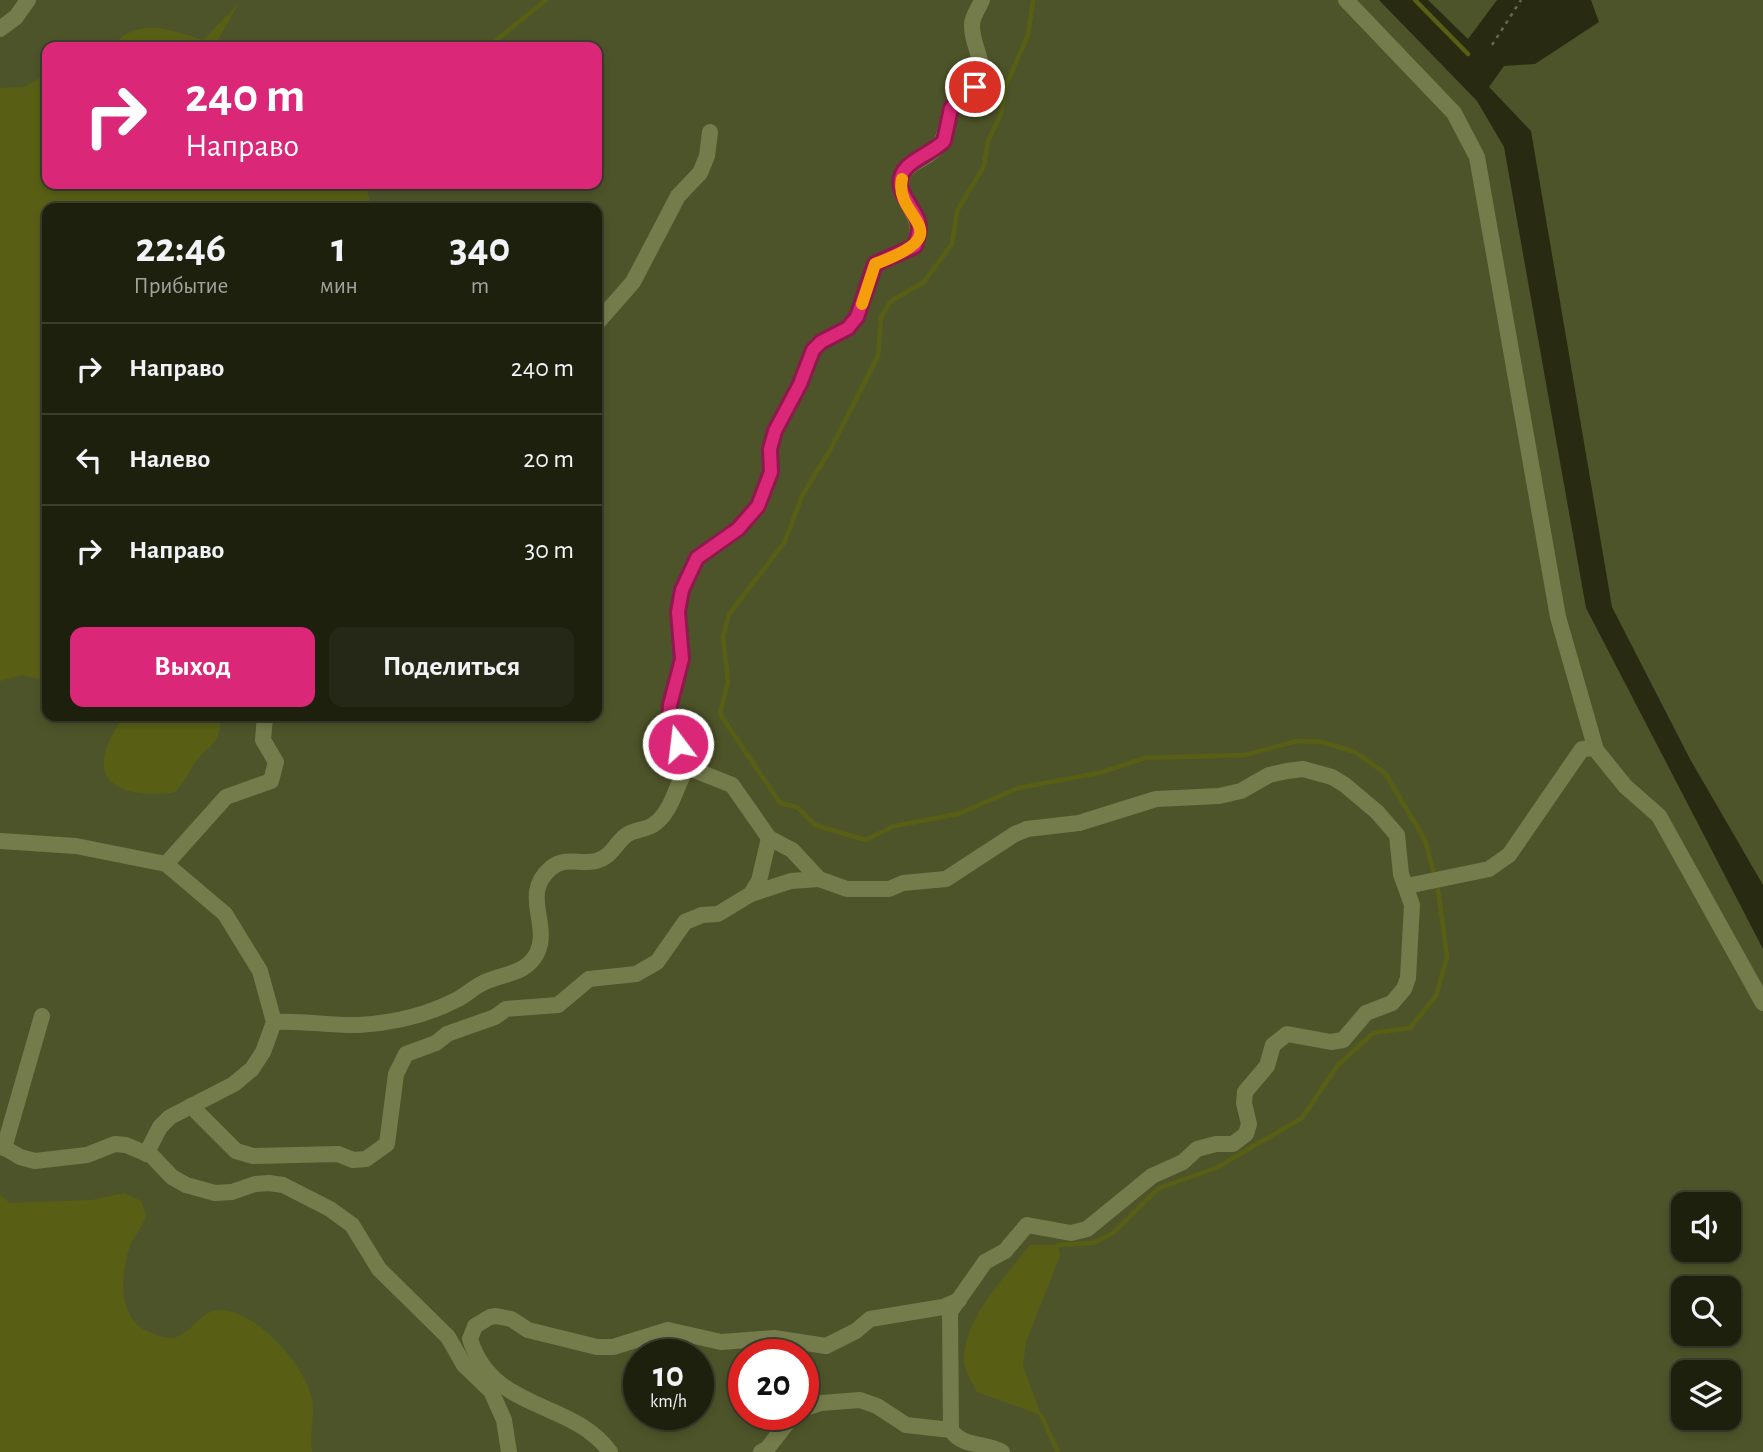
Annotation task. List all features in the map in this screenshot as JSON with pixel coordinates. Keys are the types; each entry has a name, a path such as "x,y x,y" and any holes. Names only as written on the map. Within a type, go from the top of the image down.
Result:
{"lane":[{"path":"0,29 16,17 28,0"},
{"path":"819,879 792,850 769,838 732,785 687,767 669,721 670,705 682,659 678,612 682,590 697,558 738,529 758,506 771,472 770,449 775,431 800,384 813,350 821,342 848,328 857,317 875,264 915,246 919,227 900,187 907,167 944,141 951,108 975,87 980,79 982,70 972,24 982,0"},
{"path":"1346,0 1454,113 1477,157 1558,617 1595,748 1625,786 1659,816 1763,1003"},
{"path":"602,317 633,282 678,196 699,173 708,156 710,132"},
{"path":"166,864 226,797 271,781 276,762 263,740 265,721"},
{"path":"1407,886 1489,869 1509,855 1582,749 1595,748"},
{"path":"274,1022 304,1020 356,1025 405,1019 454,1002 482,983 525,968 539,949 540,929 535,903 536,889 543,876 554,866 567,861 588,862 608,856 631,831 652,826 669,809 675,788 687,767"},
{"path":"191,1106 236,1151 253,1156 302,1153 366,1159 377,1154 387,1144 396,1074 406,1054 436,1043 447,1034 495,1017 506,1009 558,1005 568,993 589,979 636,974 657,962 685,922 702,915 718,914 751,894 791,881 819,879 847,889 867,890 946,879 1027,829 1079,823 1156,799 1219,796 1241,791 1269,775 1303,769 1332,777 1377,812 1397,835 1401,874 1412,905 1408,978 1404,989 1392,1003 1366,1013 1343,1040 1331,1042 1287,1034 1278,1040 1273,1045 1267,1066 1245,1092 1244,1103 1249,1124 1241,1140 1233,1144 1216,1144 1197,1149 1183,1162 1152,1176 1087,1229 1071,1233 1027,1225 1005,1251 985,1262 950,1312 948,1334 953,1356 951,1430 956,1438 983,1444 1002,1452"},
{"path":"751,894 759,881 769,838"},
{"path":"0,841 76,846 166,864 225,914 243,939 260,971 274,1022 270,1038 252,1069 212,1098 191,1106 160,1127 146,1154"},
{"path":"42,1016 2,1147 35,1161 87,1154 115,1144 127,1145 146,1154 172,1177 186,1185 223,1193 255,1184 276,1184 330,1209 352,1225 380,1269 447,1337 464,1365 491,1391 504,1420 509,1452"},
{"path":"447,1337 461,1339 482,1322 496,1316 511,1319 528,1330 597,1346 613,1347 668,1330 721,1342 774,1338 826,1346 856,1331 870,1319 943,1307 959,1300"},
{"path":"470,1334 477,1356 491,1377 534,1405 592,1431 610,1452"},
{"path":"819,1404 860,1399 877,1406 906,1425 951,1430"},
{"path":"761,1452 767,1449 782,1430"}],"path":[{"path":"1492,45 1521,0"}],"shaded area":[{"path":"0,0 1379,0 1477,101 1504,147 1586,608 1763,949 1763,1452 0,1452"},
{"path":"1428,0 1497,0 1468,39"},
{"path":"1591,0 1763,0 1763,885 1690,759 1612,607 1531,131 1489,87 1504,66 1535,64 1599,22"},
{"path":"239,3 217,42 117,42 126,34 145,28 165,29 203,40"},
{"path":"42,77 42,189 367,189 370,203 42,203 42,680 22,675 0,681 0,88 24,87"},
{"path":"120,721 220,721 215,741 195,763 175,792 133,792 114,784 107,777 104,767 110,741"},
{"path":"125,1193 141,1201 146,1216 131,1245 124,1269 123,1291 128,1312 141,1328 171,1338 185,1333 207,1314 221,1310 235,1313 264,1330 290,1356 308,1385 313,1405 312,1452 0,1452 0,1195 10,1203 92,1200"},
{"path":"1030,1245 1058,1245 1060,1256 1026,1342 1023,1366 1041,1415 977,1392 964,1366 970,1330 978,1314"}],"waterway":[{"path":"494,42 546,0"},
{"path":"1033,0 1028,35 1006,85 1001,114 988,141 984,166 957,211 952,244 924,282 891,301 881,317 878,356 830,450 803,494 784,543 729,614 723,637 728,682 720,714 780,803 797,807 815,825 866,840 894,826 958,814 1018,788 1099,773 1145,758 1245,755 1297,741 1322,742 1355,752 1385,773 1425,840 1434,874"},
{"path":"1415,0 1468,54"},
{"path":"1058,1245 1093,1243 1113,1233 1159,1188 1216,1168 1302,1118 1337,1066 1373,1033 1410,1028 1436,996 1447,957 1438,889"},
{"path":"1041,1415 1058,1452"}],"slow traffic":[{"path":"862,304 875,264 906,253 915,246 918,237 916,217 904,199 900,187 902,179"}],"route":[{"path":"678,744 669,721 670,705 682,659 678,612 682,590 697,558 738,529 758,506 771,472 770,449 775,431 800,384 813,350 821,342 848,328 857,317 875,264 906,253 915,246 919,227 900,187 903,176 907,167 930,154 944,141 951,108 975,87"}]}
